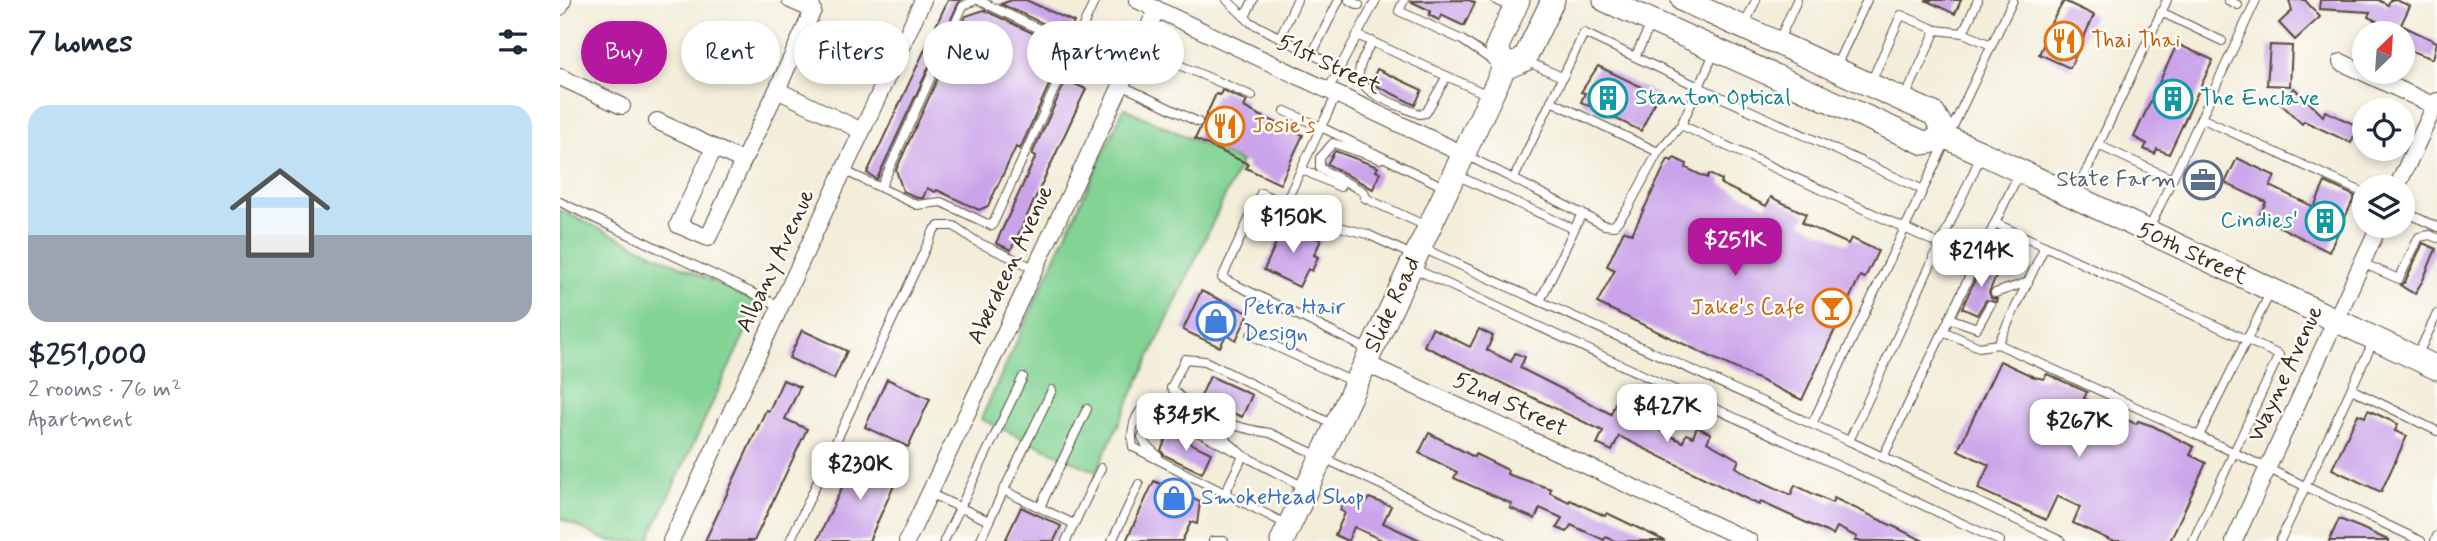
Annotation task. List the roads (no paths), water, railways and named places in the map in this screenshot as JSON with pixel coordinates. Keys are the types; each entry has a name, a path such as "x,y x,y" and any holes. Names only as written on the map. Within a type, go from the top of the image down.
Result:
{"main road":[{"name":"Slide Road","path":"1286,533 1490,96 1514,64 1553,0"},
{"name":"50th Street","path":"1605,0 1924,143 1948,138 1982,153 2427,363"},
{"name":"50th Street","path":"1683,0 1934,114 1948,138"},
{"name":"Slide Road","path":"1509,3 1497,47 1514,64"}],"street":[{"path":"560,7 563,0"},
{"path":"714,148 678,225 708,238 777,90 811,5 790,0"},
{"name":"Albany Avenue","path":"671,541 923,0"},
{"name":"51st Street","path":"1137,0 1332,92 1454,172"},
{"name":"Aberdeen Avenue","path":"1151,21 1157,9"},
{"path":"2341,62 2436,105 2403,175"},
{"path":"560,77 622,106"},
{"name":"Aberdeen Avenue","path":"907,541 1122,84"},
{"path":"777,90 862,131"},
{"path":"657,121 743,161"},
{"name":"Wayne Avenue","path":"2234,541 2373,238"},
{"name":"52nd Street","path":"1368,357 1749,541"}],"lane":[{"path":"880,187 963,6 977,0 1027,23"},
{"path":"1085,21 1095,0"},
{"path":"1227,0 1245,17 1339,68"},
{"path":"1245,17 1253,0"},
{"path":"1280,37 1297,0"},
{"path":"1312,54 1339,0"},
{"path":"1349,0 1359,5"},
{"path":"1285,204 1321,127 1339,68 1376,0"},
{"path":"1404,0 1399,11 1514,64 1562,77"},
{"path":"1744,27 1756,0"},
{"path":"1778,43 1797,0"},
{"path":"1835,69 1867,0"},
{"path":"1963,33 1979,0"},
{"path":"1812,424 1921,188 1948,138 2013,0"},
{"path":"2073,198 2167,0"},
{"path":"2228,0 2238,5"},
{"path":"2147,233 2256,0"},
{"path":"2161,12 2222,41"},
{"path":"1870,85 1901,15 1936,30 1963,33 1991,45"},
{"path":"1635,57 1652,22"},
{"path":"1905,100 1936,30"},
{"path":"1514,178 1584,33 1921,188"},
{"path":"1357,35 1490,96"},
{"path":"1371,41 1360,68 1359,75 1364,86 1419,114 1426,113 1433,104 1447,76"},
{"path":"1367,199 1364,192 1320,168 1322,152 1333,143 1340,143 1372,158 1454,172 1514,178 1604,225 1614,226 1619,223 1658,152 1681,125 1716,51"},
{"path":"1184,67 1252,96"},
{"path":"843,170 918,205 941,202 992,226 1056,84"},
{"path":"1135,84 1198,122"},
{"path":"1551,101 1658,152"},
{"path":"1285,111 1387,159"},
{"path":"2201,118 2352,187"},
{"path":"1681,125 1939,244"},
{"path":"2098,145 2172,179"},
{"path":"1849,441 1982,153"},
{"path":"1301,169 1367,199 1418,249 2000,541"},
{"path":"1454,172 1574,229"},
{"path":"1883,457 2020,172"},
{"path":"1368,357 1222,278 1261,193 1285,204 1418,249 1540,302 1812,424 2062,541"},
{"path":"560,202 780,306"},
{"path":"1540,302 1582,214"},
{"path":"2415,217 2437,227"},
{"path":"1995,223 2279,355 2193,541"},
{"path":"790,541 934,230 939,226 954,226 977,242 1034,268"},
{"path":"2362,263 2399,279 2419,237 2430,235 2437,238"},
{"path":"1998,344 2045,246"},
{"path":"1933,257 1970,274"},
{"path":"1995,293 2028,282"},
{"path":"2199,436 2271,291"},
{"path":"1949,318 1972,329 1977,328 1990,305"},
{"path":"2427,363 2437,314"},
{"path":"1943,331 1979,347 1998,344 2421,541"},
{"path":"1251,335 1356,384"},
{"path":"2280,541 2375,339"},
{"path":"1336,426 1205,361 1185,359 1171,388 1185,403 1238,428 1270,433 1502,541"},
{"path":"944,541 1023,377"},
{"path":"2351,389 2437,431"},
{"path":"979,541 1052,390"},
{"path":"1243,456 1228,439 1203,424 1150,403 1143,407 1135,420 1131,437 1133,447 1225,493 1286,533"},
{"path":"1040,508 1087,409"},
{"path":"1211,486 1209,481 1157,455 1146,445 1142,437 1152,417 1198,432 1307,489"},
{"path":"1225,493 1243,456"},
{"path":"1077,541 1067,539 1101,468"},
{"path":"1112,541 1139,484"},
{"path":"1003,490 1074,524"},
{"path":"929,493 989,521"},
{"path":"1213,541 1224,541"}],"place":[{"name":"Thai Thai","path":"2064,41"},
{"name":"Stanton Optical","path":"1608,98"},
{"name":"The Enclave","path":"2173,99"},
{"name":"Josie's","path":"1225,126"},
{"name":"State Farm","path":"2203,180"},
{"name":"Cindies'","path":"2325,221"},
{"name":"Jake's Cafe","path":"1832,308"},
{"name":"Petra Hair Design","path":"1216,321"},
{"name":"SmokeHead Shop","path":"1174,498"}]}
